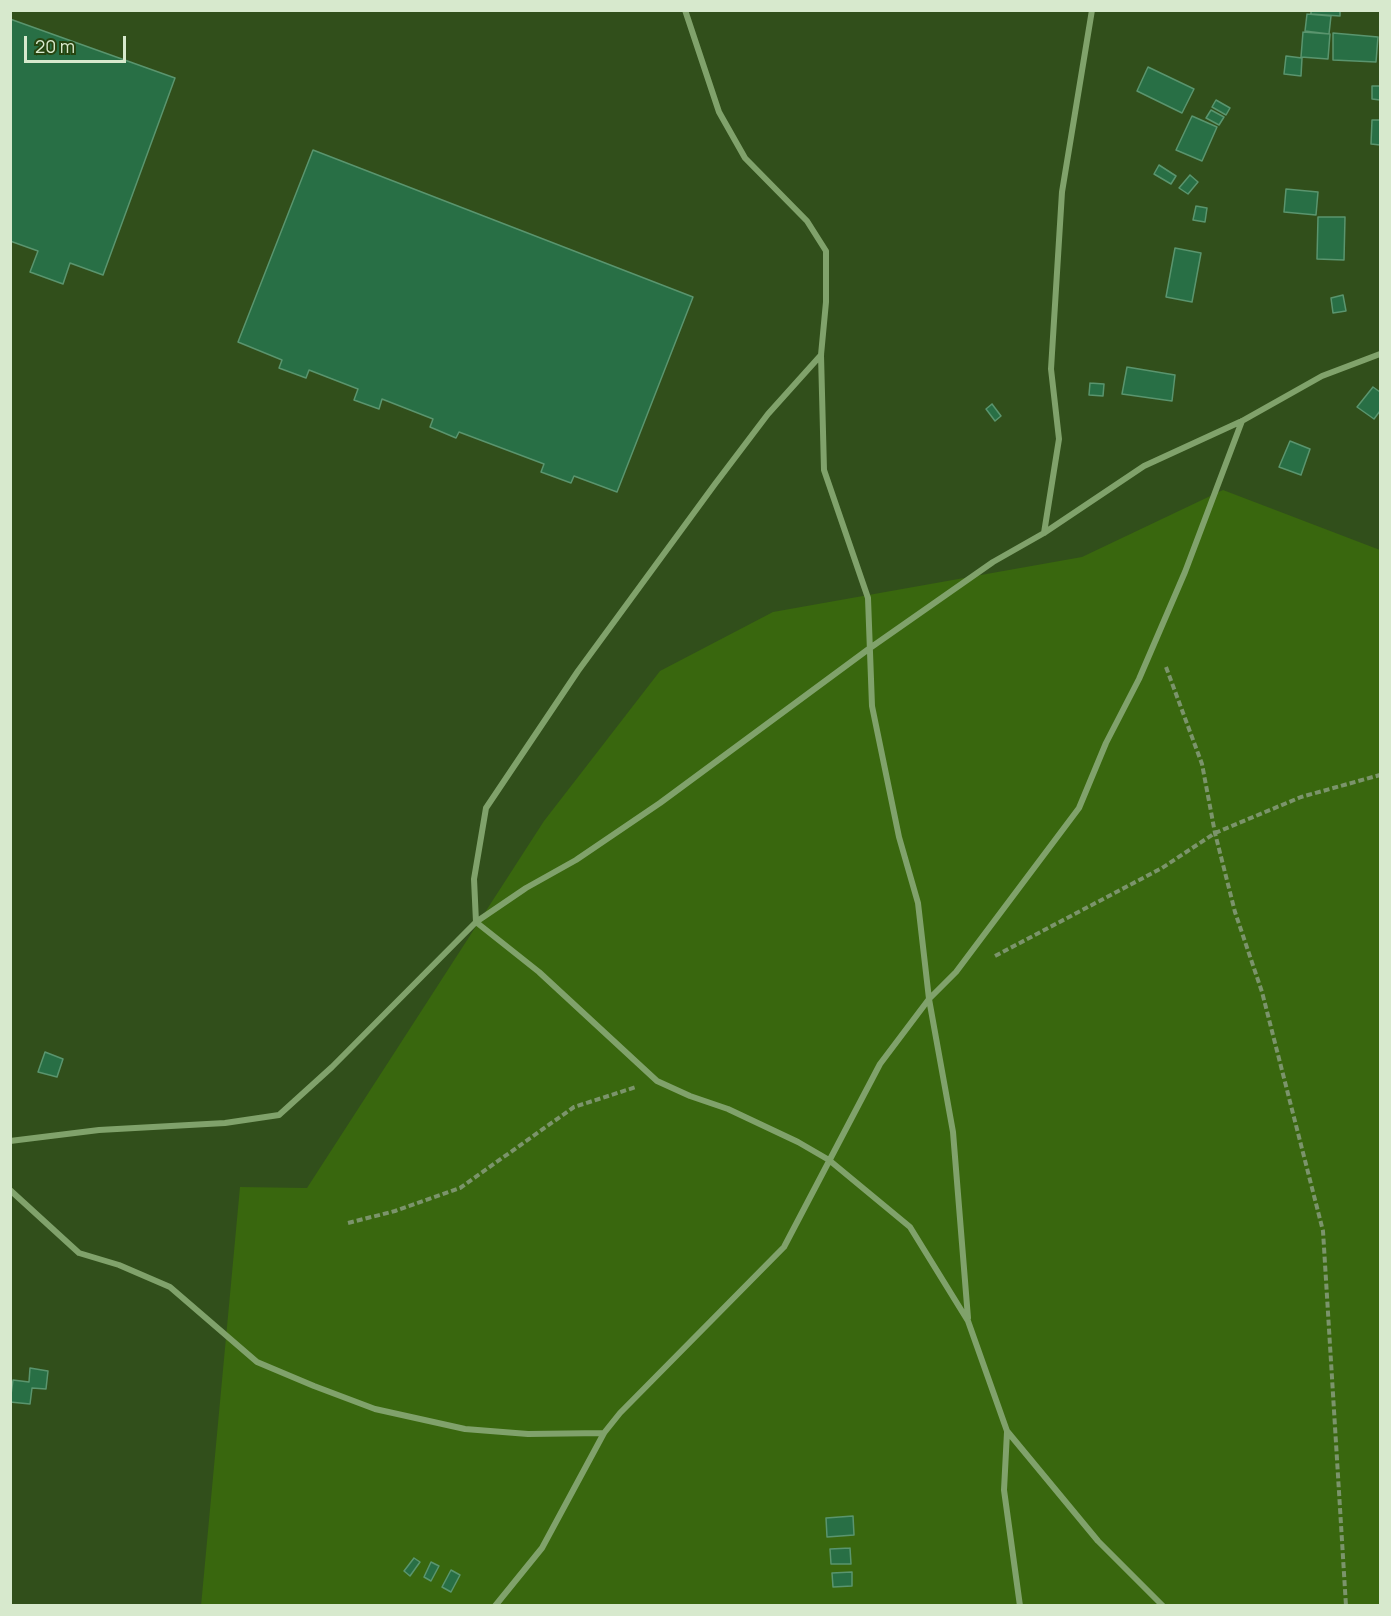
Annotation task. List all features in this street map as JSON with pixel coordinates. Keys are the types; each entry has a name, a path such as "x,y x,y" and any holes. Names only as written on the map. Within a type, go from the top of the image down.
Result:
{"street":[{"path":"684,10 719,112 745,158 807,221 826,251 826,302 821,355 824,470 868,598 872,706 898,837 918,903 929,999 953,1132 968,1322"},
{"path":"1044,533 1059,439 1051,369 1062,192 1092,10"},
{"path":"10,1141 99,1130 225,1124 279,1115 332,1067 476,922 526,888 576,860 660,803 870,648 993,562 1044,533 1144,466 1242,421 1322,376 1380,354"},
{"path":"821,355 768,414 715,484 578,671 486,807 474,879 476,922 539,972 657,1081 690,1096 728,1109 798,1142 829,1160 910,1227 968,1322 1007,1431 1098,1540 1163,1605"},
{"path":"495,1605 542,1548 604,1433 620,1413 784,1247 880,1064 929,999 956,972 1079,808 1106,743 1154,644 1242,421"},
{"path":"10,1190 79,1252 119,1265 170,1287 257,1362 314,1386 375,1409 465,1430 528,1434 604,1433"},
{"path":"1007,1431 1004,1490 1020,1605"}],"path":[{"path":"1154,644 1175,686 1202,764 1215,833 1235,912 1262,992 1323,1231 1346,1605"},
{"path":"956,972 994,956 1095,905 1162,868 1215,833 1301,796 1380,775"},
{"path":"348,1223 395,1211 460,1188 574,1107 657,1081"}],"green space":[{"path":"1223,490 1380,550 1380,1605 201,1606 240,1187 307,1188 544,821 660,671 773,612 1082,557"}],"building":[{"path":"1311,10 1340,10 1340,16 1311,14"},
{"path":"1307,14 1331,16 1329,34 1305,31"},
{"path":"10,19 175,78 103,275 70,263 63,284 30,272 38,251 10,241"},
{"path":"1303,32 1330,34 1328,59 1301,57"},
{"path":"1333,33 1378,37 1376,62 1333,60"},
{"path":"1286,56 1302,58 1301,76 1284,74"},
{"path":"1148,67 1194,89 1182,113 1137,91"},
{"path":"1372,86 1380,86 1380,100 1372,99"},
{"path":"1216,100 1230,108 1226,115 1212,107"},
{"path":"1211,110 1224,117 1219,125 1206,118"},
{"path":"1192,116 1217,127 1202,161 1176,150"},
{"path":"1372,120 1380,120 1380,145 1371,144"},
{"path":"313,150 693,297 617,492 574,476 571,483 541,472 544,464 459,432 456,438 430,427 433,419 382,399 379,409 354,400 358,389 309,370 306,378 279,368 282,360 238,342"},
{"path":"1159,165 1176,176 1171,184 1154,174"},
{"path":"1190,175 1198,182 1188,194 1179,188"},
{"path":"1286,189 1318,192 1316,215 1284,212"},
{"path":"1196,206 1207,208 1205,222 1193,220"},
{"path":"1318,217 1345,217 1344,260 1317,259"},
{"path":"1175,248 1201,253 1192,302 1166,297"},
{"path":"1343,295 1346,311 1333,313 1331,298"},
{"path":"1127,367 1175,375 1172,401 1122,394"},
{"path":"1090,383 1104,384 1103,396 1089,395"},
{"path":"1373,387 1380,392 1380,411 1374,419 1357,407"},
{"path":"992,404 1001,416 995,421 986,409"},
{"path":"1290,441 1310,449 1301,475 1279,467"},
{"path":"45,1052 63,1059 57,1077 38,1072"},
{"path":"30,1368 48,1371 46,1389 32,1388 30,1404 10,1402 13,1380 29,1382"},
{"path":"853,1516 854,1535 827,1537 826,1518"},
{"path":"850,1548 851,1564 831,1564 830,1549"},
{"path":"414,1558 420,1562 410,1576 404,1571"},
{"path":"431,1562 439,1566 431,1581 424,1577"},
{"path":"451,1570 460,1575 451,1592 442,1587"},
{"path":"852,1572 852,1586 833,1587 832,1573"}]}
